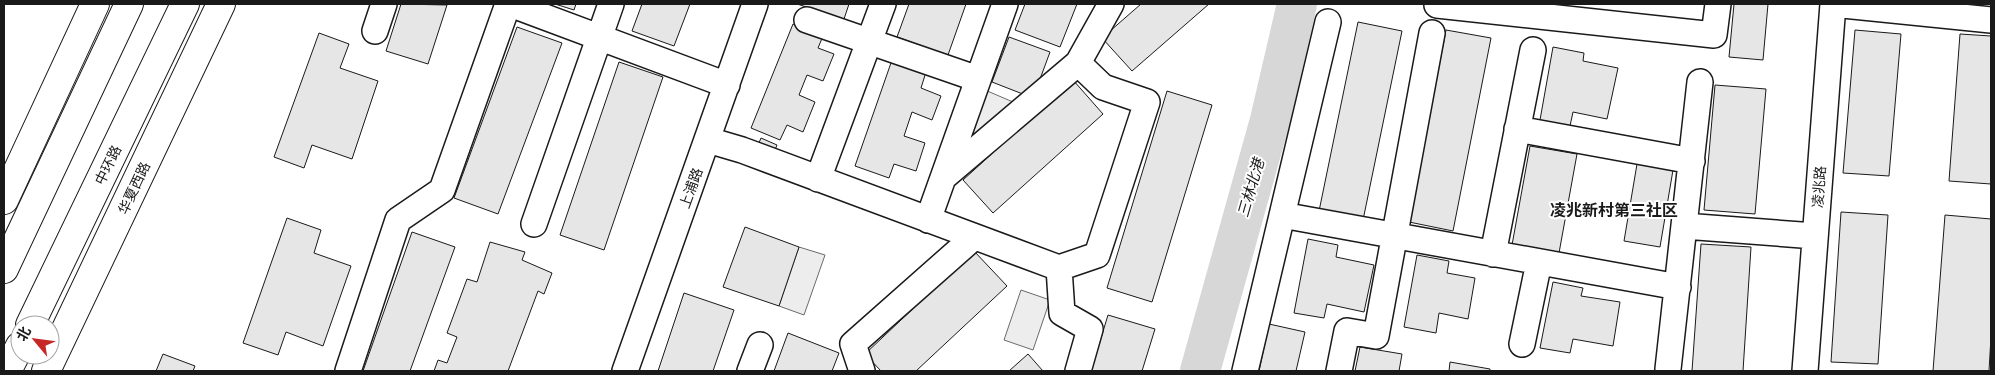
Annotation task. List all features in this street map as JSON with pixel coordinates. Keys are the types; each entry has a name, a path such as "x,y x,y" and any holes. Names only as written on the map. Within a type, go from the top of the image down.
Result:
{"main road":[{"path":"4,200 95,4"},
{"path":"4,269 129,4"},
{"name":"中环路","path":"35,315 185,4"},
{"path":"123,133 193,4"},
{"name":"华夏西路","path":"46,371 221,4"}],"street":[{"path":"375,31 384,4"},
{"path":"348,371 398,220 442,190 509,4 727,85"},
{"path":"534,224 611,4"},
{"name":"上浦路","path":"625,371 756,4"},
{"path":"818,179 884,4"},
{"path":"928,220 1005,4"},
{"path":"943,178 1078,63 1111,4"},
{"path":"1434,4 1714,35 1718,4"},
{"path":"1833,4 1991,20"},
{"name":"凌兆路","path":"1805,371 1833,4"},
{"path":"807,20 978,79"},
{"path":"1245,371 1328,22"},
{"path":"1339,371 1347,331 1376,336 1432,33"},
{"path":"1492,254 1533,50"},
{"path":"708,140 742,150 1059,268 1097,255 1147,102 1104,87 1078,63"},
{"path":"1668,369 1700,82"},
{"path":"1517,129 1692,161"},
{"path":"1282,215 1395,237 1678,286"},
{"path":"1684,226 1815,236"},
{"path":"862,371 853,344 974,237"},
{"path":"1522,344 1538,262"},
{"path":"1059,268 1062,313 1090,329 1078,371"},
{"path":"750,371 760,345"}],"shaded area":[{"path":"985,90 1020,105 975,144 965,139"},
{"path":"799,247 825,255 804,315 779,306"},
{"path":"1021,290 1050,300 1033,350 1004,340"}],"building":[{"path":"401,4 447,5 428,64 386,51"},
{"path":"555,4 576,4 574,10"},
{"path":"642,4 690,4 674,46 632,31"},
{"path":"797,4 849,4 844,19"},
{"path":"909,4 966,4 948,55 897,37"},
{"path":"1025,4 1077,4 1060,47 1015,30"},
{"path":"1141,4 1209,4 1132,71 1102,38"},
{"path":"1734,4 1768,4 1763,60 1729,57"},
{"path":"1358,22 1402,31 1362,225 1318,216"},
{"path":"793,24 823,36 818,48 834,54 823,81 807,75 799,95 815,102 803,132 787,125 780,140 751,128"},
{"path":"517,27 562,43 498,214 454,198"},
{"path":"1446,30 1491,38 1453,231 1409,222"},
{"path":"1855,30 1901,34 1889,176 1843,173"},
{"path":"319,33 349,44 340,68 378,81 352,159 312,145 304,168 274,157"},
{"path":"1960,34 1991,36 1991,184 1949,181"},
{"path":"1009,37 1050,52 1033,98 992,82"},
{"path":"1553,47 1584,53 1583,61 1618,68 1607,119 1573,112 1570,126 1540,120"},
{"path":"892,60 926,72 921,88 941,96 932,120 912,112 904,136 925,143 916,171 894,164 889,178 855,166"},
{"path":"619,62 663,77 604,250 560,235"},
{"path":"1073,80 1103,114 993,213 963,180"},
{"path":"1715,85 1766,89 1755,214 1704,210"},
{"path":"1167,91 1212,105 1152,302 1107,288"},
{"path":"761,138 777,145 772,157 756,150"},
{"path":"1530,146 1577,154 1559,253 1512,245"},
{"path":"1637,164 1673,170 1660,247 1624,241"},
{"path":"1841,212 1888,215 1878,364 1831,362"},
{"path":"1945,215 1991,219 1991,337 1989,371 1933,371"},
{"path":"287,218 321,230 314,253 351,266 323,346 286,332 278,355 243,343"},
{"path":"745,227 799,247 779,306 723,287"},
{"path":"412,232 455,247 410,371 363,371"},
{"path":"1308,239 1338,245 1336,257 1374,265 1364,312 1327,304 1324,318 1294,313"},
{"path":"490,242 525,252 522,260 552,273 544,294 538,291 508,371 434,371 438,360 447,363 457,337 447,333 467,279 477,282"},
{"path":"1701,244 1751,247 1743,371 1692,371"},
{"path":"974,251 1007,286 916,371 881,371 865,354"},
{"path":"1417,255 1449,261 1447,273 1475,278 1468,319 1439,313 1436,333 1404,327"},
{"path":"1553,282 1583,288 1581,296 1620,302 1613,346 1573,339 1570,353 1540,348"},
{"path":"684,293 734,310 713,371 658,371"},
{"path":"1108,315 1155,329 1142,371 1091,371"},
{"path":"1269,324 1305,332 1296,371 1259,371"},
{"path":"788,333 839,353 832,371 774,371"},
{"path":"1360,347 1402,354 1399,371 1355,371"},
{"path":"163,354 195,366 193,371 156,371"},
{"path":"1028,354 1043,371 1009,371"},
{"path":"1450,362 1490,369 1490,371 1449,371"}],"waterway":[{"name":"三林北港","path":"1200,371 1270,120 1297,4"}],"district":[{"name":"凌兆新村第三社区","path":"1614,210"}]}
